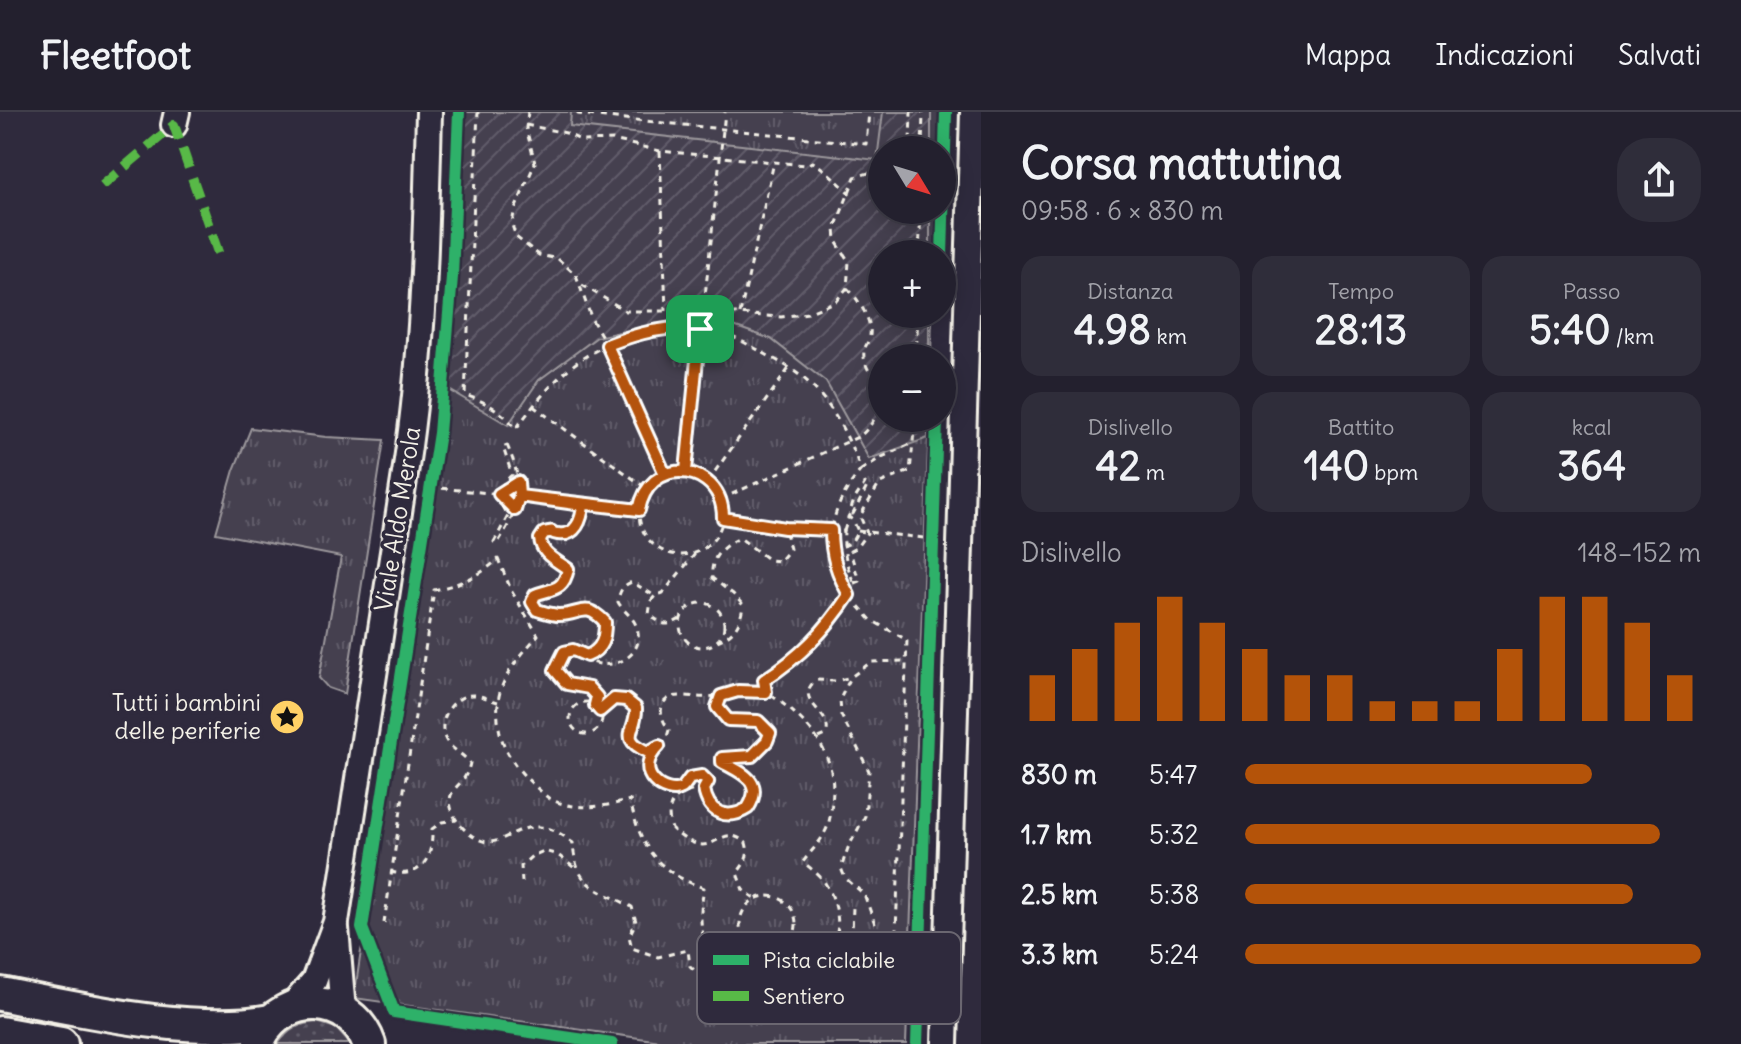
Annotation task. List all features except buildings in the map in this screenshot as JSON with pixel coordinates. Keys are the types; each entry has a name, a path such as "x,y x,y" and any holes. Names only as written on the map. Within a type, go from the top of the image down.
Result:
{"main road":[{"path":"0,994 160,1021 249,1025 273,1024 308,1003 327,1004 343,1011 371,1041"},
{"path":"0,1033 61,1044"}],"street":[{"name":"Viale Aldo Merola","path":"273,1024 314,981 336,922 416,406 423,317 429,112"},
{"path":"948,932 973,112"},
{"name":"Viale Aldo Merola","path":"336,922 343,1011"},
{"path":"945,1044 946,1024"}],"path":[{"path":"478,112 465,395 496,409 516,429 533,406 581,360 607,345 655,330 712,330 743,342 790,367 813,387 850,441 861,470"},
{"path":"528,112 526,125 535,163 514,212 512,225 516,237 539,255 558,259 569,266 582,285 626,311 781,317 808,313 836,301 847,288 849,262 836,241 835,228 855,177 868,173"},
{"path":"578,112 866,144 869,112"},
{"path":"686,471 725,112"},
{"path":"910,136 911,112"},
{"path":"922,136 923,112"},
{"path":"526,125 566,133 582,141 613,140 660,151 805,165 813,162 850,194"},
{"path":"660,151 666,311"},
{"path":"740,314 774,162"},
{"path":"582,285 583,300 607,345 665,474"},
{"path":"847,288 856,297 866,319 869,338 864,346 868,373"},
{"path":"708,481 790,367"},
{"path":"533,406 647,488"},
{"path":"721,499 850,441 868,427"},
{"path":"860,516 880,483 910,471 914,432"},
{"path":"896,932 907,640 871,620 849,595 831,554 831,530 835,511 848,486 861,470 913,443"},
{"path":"507,445 519,496 511,521 497,544 494,542 508,516 501,507 499,494 504,481 512,475 503,447 507,445"},
{"path":"428,501 433,471"},
{"path":"696,552 682,555 656,547 646,537 640,524 639,510 647,488 665,474 686,471 708,481 721,499 723,518 714,539 696,552 663,593 651,601 649,614 662,625 670,625 680,619 688,607 710,604 721,614 723,621 722,635 717,641"},
{"path":"430,487 499,494 518,482"},
{"path":"860,516 853,514 868,485 865,483 854,500 844,531 843,546 854,583 859,581 850,551 867,533"},
{"path":"499,494 515,510"},
{"path":"519,496 639,510"},
{"path":"580,655 596,652 602,644 605,622 594,611 582,609 559,615 537,610 532,602 535,595 553,591 561,585 568,569 547,555 541,548 540,539 544,533 568,534 575,529 581,519 583,505"},
{"path":"847,516 853,520 858,531"},
{"path":"860,516 867,533"},
{"path":"723,518 785,528 844,531"},
{"path":"680,619 681,634 690,645 704,648 726,638 738,626 743,605 712,578 712,561 724,545 740,538 769,560 780,561 790,549 785,528"},
{"path":"858,531 933,534 932,555"},
{"path":"843,546 851,543 858,531"},
{"path":"384,923 434,590 468,581 498,559 512,592 538,635 507,675 498,702 503,744 516,770 550,800 602,807 630,800 636,827 648,852 669,871 704,888 702,932"},
{"path":"595,705 597,697 589,688 567,684 555,670 564,652 573,650 594,665 618,664 632,650 638,634 633,619 618,602 621,590 625,584 632,582 655,596"},
{"path":"766,692 764,680 792,662 819,637 849,595"},
{"path":"819,738 826,735 829,728 826,718 810,702 807,694 809,685 816,680 836,681 851,677 871,662 906,661"},
{"path":"851,677 840,699 841,715 869,771 869,786 865,816 841,868 845,878 864,894 878,932"},
{"path":"756,899 743,890 737,873 747,859 749,851 746,843 730,834 710,846 690,844 672,829 669,813 677,798 682,793 704,789 708,782 702,776 690,778 682,788 675,790 660,786 653,780 646,767 647,760 667,737 669,730 660,716 664,702 682,695 695,699 738,691 766,692 783,703 819,738 829,762 834,787 831,811 826,831 803,862 824,880 831,893 838,911 837,932"},
{"path":"498,702 473,695 460,698 444,719 443,732 448,744 461,751 470,763 468,776 451,795 451,809 456,820 470,835 485,841 501,842 525,828 541,827 559,832 573,843 577,870"},
{"path":"704,789 711,808 718,813 730,816 748,808 754,799 752,783 745,774 722,762 722,758 752,756 767,741 770,733 758,721 728,720 717,707 721,696"},
{"path":"600,711 614,699 626,700 636,708 636,716 629,729 635,746 648,752 659,746"},
{"path":"585,703 595,705 600,711 602,721 592,733 582,733 573,727 571,717 575,707 585,703"},
{"path":"390,872 401,875 413,873 422,866 433,842 432,829 442,822 456,820"},
{"path":"522,882 521,866 532,856 544,851 558,855 577,870 587,883 632,907 636,922 629,936 632,948 658,957 688,950 690,966 697,972"},
{"path":"742,932 740,921 743,912 756,899 774,896 782,899 794,913 796,932"},
{"path":"851,932 853,908"}],"green space":[{"path":"463,112 940,112 939,136 868,136 868,224 936,224 935,240 868,240 868,328 932,328 931,344 868,344 868,432 928,432 910,932 697,932 697,1024 907,1024 906,1044 682,1044 354,998 436,447"},
{"path":"463,112 571,112 570,126 868,159 868,224 930,224 930,240 868,240 868,328 929,328 929,344 868,344 868,432 928,432 928,438 869,459 826,382 771,339 716,320 690,317 597,337 539,380 508,425 441,385"},
{"path":"883,112 931,112 931,136 880,136"},
{"path":"251,428 384,440 345,694 328,688 319,678 341,557 216,533 234,470"},
{"path":"317,1022 336,1028 350,1044 278,1044 295,1028"}],"marked path":[{"path":"102,186 174,125 219,255"}],"cycle path":[{"path":"459,112 452,277 439,433 362,928 394,1012 612,1044"},
{"path":"942,240 946,112"},
{"path":"921,932 937,432"},
{"path":"917,1044 918,1024"}],"place":[{"name":"Tutti i bambini delle periferie","path":"287,717"}],"route":[{"path":"700,329 655,330 607,345 665,474 676,471 686,471 708,481 721,499 723,518 785,528 831,530 831,554 849,595 819,637 792,662 764,680 766,692 738,691 721,696 717,707 728,720 758,721 770,733 767,741 752,756 728,755 722,758 722,762 745,774 755,792 748,808 730,816 711,808 704,789 708,782 702,776 690,778 682,788 675,790 660,786 653,780 646,767 647,760 659,746 648,752 635,746 629,729 634,723 636,708 626,700 614,699 600,711 595,705 597,697 589,688 567,684 555,670 564,652 573,650 587,656 596,652 605,635 605,622 594,611 582,609 559,615 537,610 532,602 535,595 553,591 561,585 568,569 547,555 541,548 540,539 544,533 568,534 575,529 581,519 583,505 519,496 518,482 499,494 515,510 519,496 639,510 641,498 655,479 676,471 686,471 700,329"}]}
